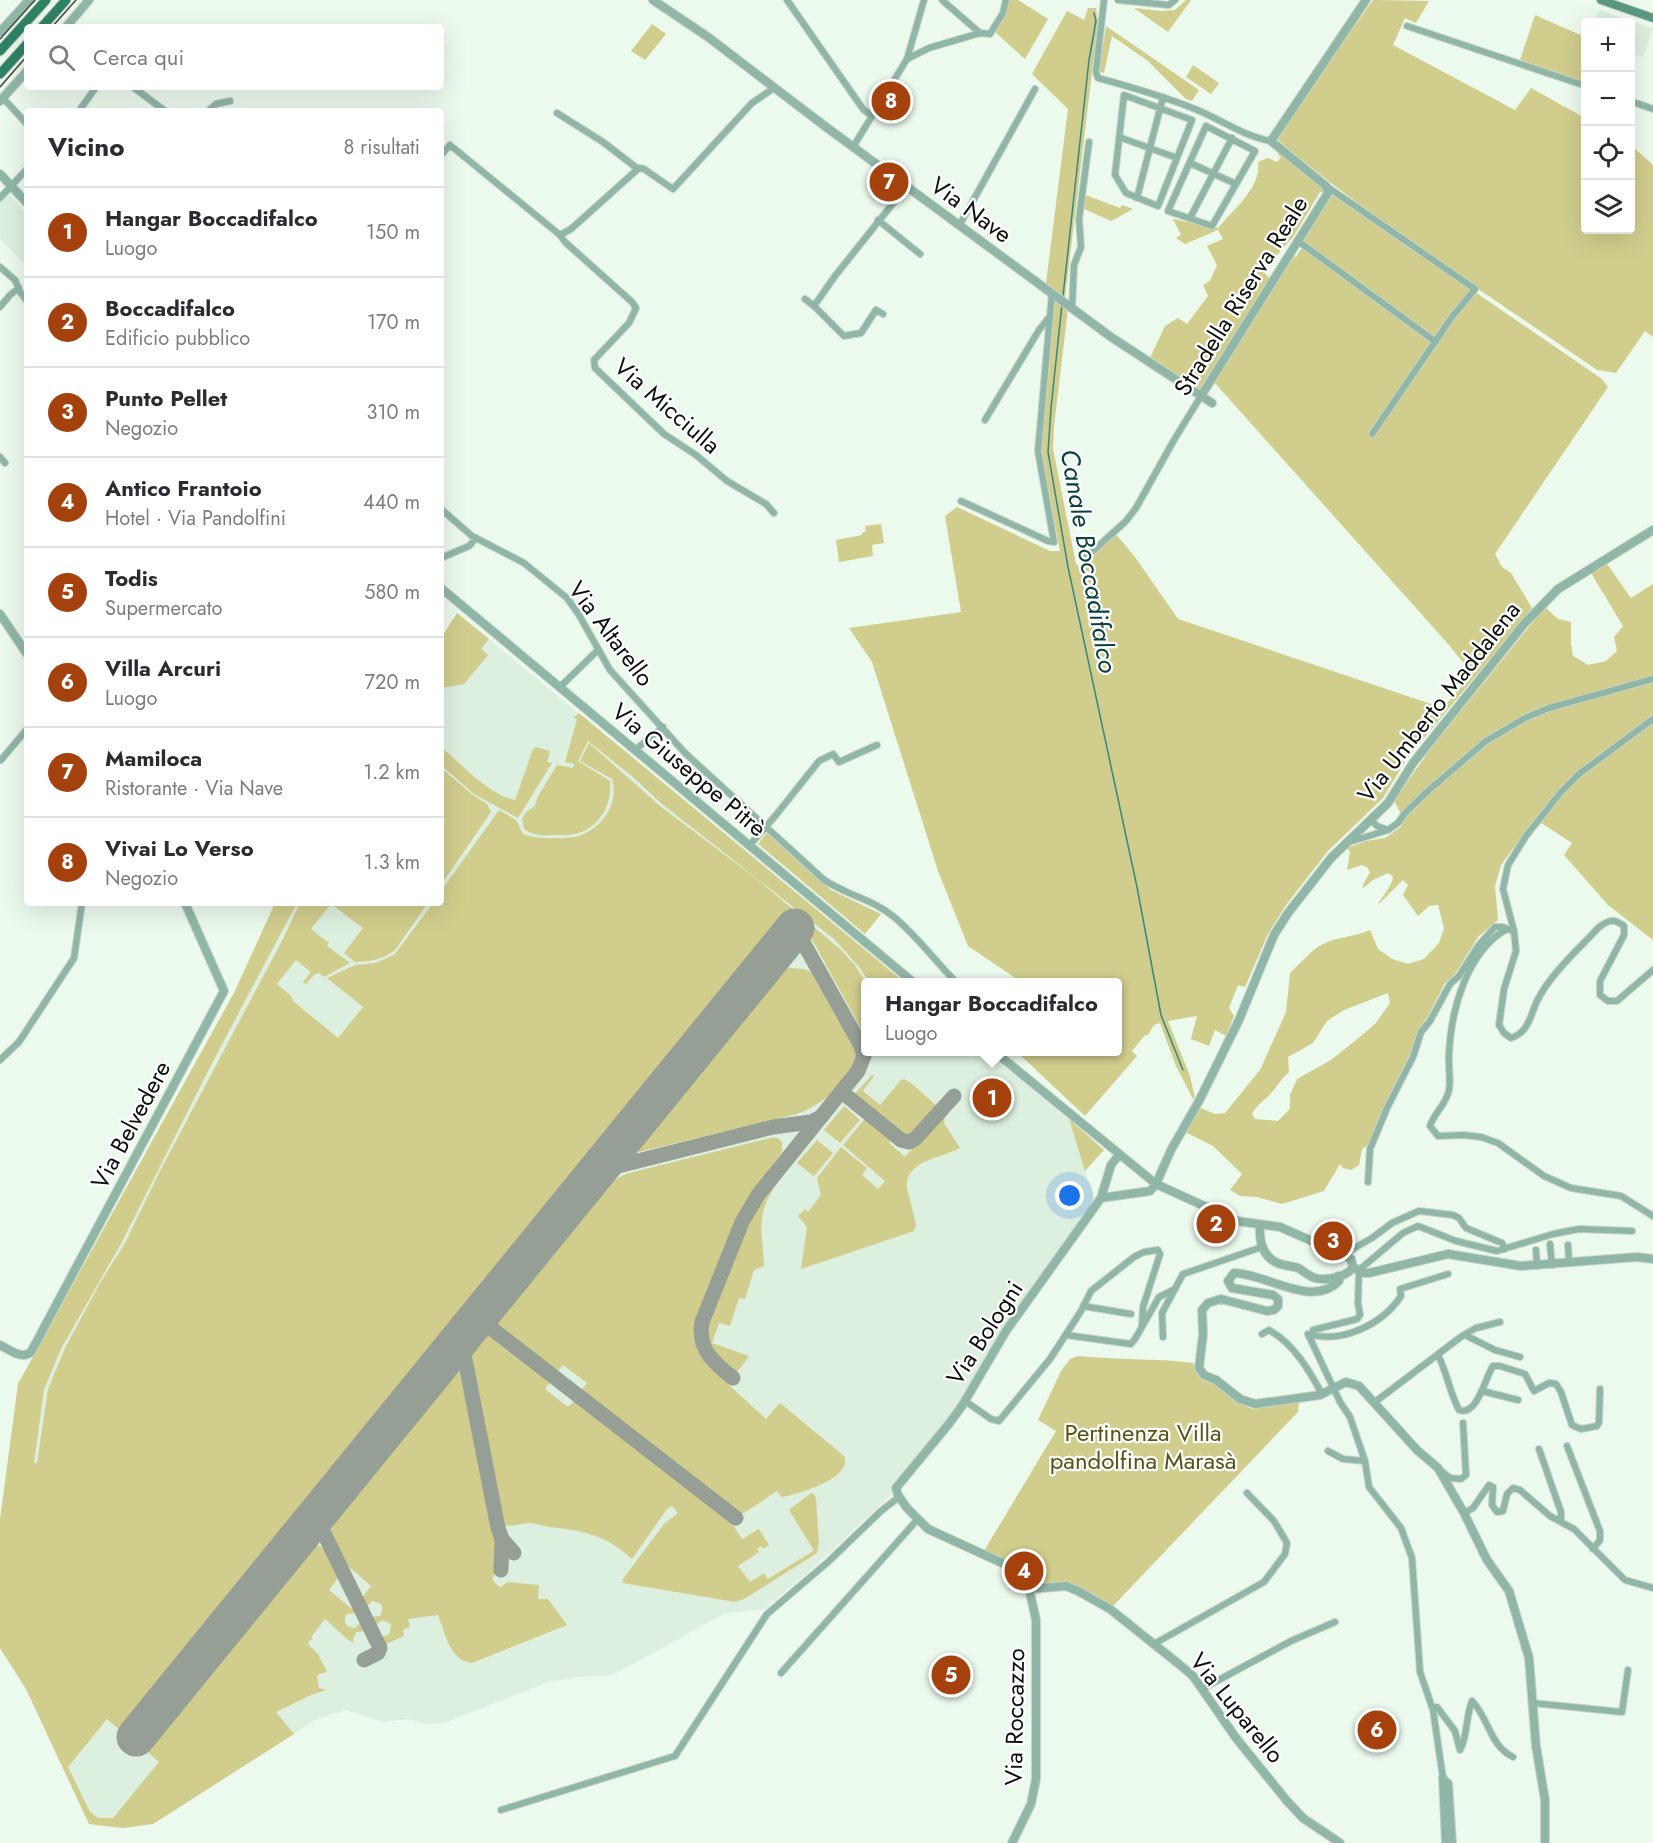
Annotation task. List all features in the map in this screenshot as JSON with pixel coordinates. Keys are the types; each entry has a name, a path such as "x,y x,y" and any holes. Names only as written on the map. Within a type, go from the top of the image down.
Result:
{"main road":[{"path":"24,24 46,0"},
{"path":"45,24 66,0"},
{"path":"1600,0 1653,18"},
{"path":"0,51 24,24"},
{"path":"0,74 24,47"}],"street":[{"path":"0,32 29,0"},
{"path":"69,24 89,0"},
{"name":"Via Nave","path":"653,0 708,37 906,187 1111,337 1212,403"},
{"path":"787,0 863,109 871,116"},
{"path":"853,147 907,59 924,0"},
{"path":"942,0 980,33"},
{"path":"907,59 929,48 980,33 990,34 1003,13 1006,0"},
{"path":"1104,0 1096,72 1098,78 1163,97 1260,139 1271,141 1363,1"},
{"path":"1118,0 1169,5 1175,0"},
{"path":"1407,26 1581,84"},
{"path":"24,74 1,99 24,121"},
{"path":"557,113 603,142 638,169 644,169 673,189 752,104 774,88"},
{"path":"959,226 1035,88"},
{"path":"81,108 94,90"},
{"path":"137,90 161,108"},
{"path":"1124,95 1159,108 1192,120 1158,206 1126,193 1115,175 1124,95"},
{"path":"1137,198 1163,97"},
{"path":"211,108 216,104 230,101"},
{"path":"1635,103 1653,109"},
{"path":"1206,126 1255,151 1212,226 1168,211 1190,163 1206,126"},
{"path":"1190,218 1240,130"},
{"path":"1119,137 1177,158"},
{"name":"Stradella Riserva Reale","path":"1084,559 1126,521 1136,508 1161,469 1201,396 1328,194 1326,186 1271,141"},
{"path":"1070,307 1074,265 1082,247 1078,225 1089,142"},
{"name":"Via Micciulla","path":"444,151 450,145 458,150 560,235 636,308 629,323 594,360 595,368 664,434 696,455 728,481 766,504 774,513"},
{"path":"1190,163 1236,184"},
{"path":"560,235 571,229 638,169"},
{"path":"0,198 24,172"},
{"path":"0,174 24,200"},
{"path":"1326,186 1475,289 1452,317 1372,434"},
{"path":"814,306 878,220 906,187"},
{"path":"878,220 920,254"},
{"path":"1298,241 1436,342"},
{"path":"0,267 15,280 24,297"},
{"path":"0,307 9,295 19,288"},
{"path":"961,501 1048,542 1054,542 1038,451 1055,295"},
{"path":"805,299 844,336 849,337 861,333 876,310 883,314"},
{"path":"984,420 1039,330 1051,316"},
{"path":"0,457 5,463"},
{"name":"Via Altarello","path":"444,511 476,538 524,563 567,598 610,670 685,753 834,887 876,905 894,916 952,978"},
{"name":"Via Umberto Maddalena","path":"1156,1184 1171,1150 1199,1101 1239,1020 1274,935 1298,900 1345,843 1388,802 1413,763 1546,599 1567,583 1653,530"},
{"path":"444,557 469,546 476,538"},
{"name":"Via Giuseppe Pitrè","path":"444,590 908,978"},
{"path":"0,614 24,650"},
{"path":"560,687 598,650"},
{"path":"1345,843 1388,830 1486,741 1525,718 1549,708 1653,679"},
{"path":"1653,719 1579,774 1561,792 1526,836 1508,865 1503,889 1516,951 1504,988 1499,1025 1511,1038 1525,1030 1536,1002 1546,986 1599,927 1609,920 1616,920 1624,926 1624,935 1600,981 1600,995 1608,1001 1617,1001 1653,970"},
{"path":"635,750 663,727"},
{"path":"1,760 24,733"},
{"path":"749,846 819,761 833,754 838,762 877,745"},
{"path":"1371,820 1377,826 1388,830"},
{"path":"1364,826 1376,835"},
{"path":"0,1060 19,1042 74,958 82,906"},
{"name":"Via Belvedere","path":"0,1345 22,1356 27,1356 31,1352 224,991 186,906"},
{"path":"1368,1182 1370,1149 1387,1108 1413,1057 1421,1032 1430,1021 1450,984 1459,976 1478,946 1495,927 1510,930"},
{"path":"1510,930 1497,935 1484,947 1462,986 1452,1027 1449,1090 1444,1104 1432,1119 1430,1126 1438,1136 1464,1135 1481,1137 1498,1143 1544,1176 1571,1188 1621,1196 1653,1216"},
{"path":"1001,1056 1156,1184 1216,1213 1237,1221 1280,1227 1351,1259 1356,1269 1360,1315 1357,1319 1311,1332"},
{"name":"Via Bologni","path":"899,1497 896,1491 897,1485 948,1425 965,1401 1006,1331 1101,1198 1112,1165 1119,1155"},
{"path":"1101,1198 1150,1191 1156,1184"},
{"path":"1346,1256 1351,1250 1372,1239 1392,1223 1419,1211 1453,1215 1459,1218 1466,1228 1498,1241 1505,1248"},
{"path":"1260,1226 1259,1236 1262,1247 1273,1261 1298,1268 1311,1276 1322,1279 1356,1269 1403,1233 1418,1226 1456,1241 1497,1251 1579,1229 1632,1231"},
{"path":"1550,1244 1552,1265"},
{"path":"1568,1245 1569,1262"},
{"path":"1163,1337 1162,1313 1183,1274 1262,1247"},
{"path":"965,1401 991,1419 999,1421 1038,1375 1066,1335 1091,1291 1144,1252 1158,1250 1160,1254 1143,1307 1142,1326"},
{"path":"1536,1250 1537,1266"},
{"path":"1356,1269 1369,1273 1448,1254 1521,1266 1637,1257 1653,1259"},
{"path":"1338,1276 1339,1281 1336,1284 1325,1290 1314,1292 1272,1284 1234,1273 1228,1281 1232,1288 1273,1295 1279,1302 1277,1309 1267,1311 1221,1299 1208,1303 1202,1311 1203,1334 1199,1368 1204,1375 1215,1380 1240,1399 1255,1404 1307,1398 1323,1394 1346,1383 1359,1386 1417,1450 1450,1478 1461,1479 1466,1475 1463,1423"},
{"path":"1311,1332 1320,1337 1348,1334 1360,1329 1380,1318 1395,1304 1401,1296 1400,1289 1448,1274"},
{"path":"1066,1335 1131,1344 1159,1297 1175,1289"},
{"path":"1083,1306 1131,1314"},
{"path":"1375,1402 1465,1335 1476,1328 1500,1322"},
{"path":"1262,1334 1269,1330 1277,1335 1306,1364 1323,1394"},
{"path":"1311,1332 1340,1402 1350,1417 1365,1461 1369,1487 1401,1528 1412,1558 1420,1672 1432,1708 1443,1778 1446,1843"},
{"path":"1465,1335 1495,1350 1520,1356"},
{"path":"1438,1355 1446,1371 1454,1401 1459,1410 1464,1412 1468,1411 1482,1391 1493,1366 1525,1374 1534,1391 1549,1383 1556,1384 1572,1425 1581,1429 1597,1426 1599,1422 1600,1389"},
{"path":"1482,1391 1518,1400"},
{"path":"1567,1446 1600,1532 1600,1540 1593,1549"},
{"path":"1539,1449 1561,1512 1561,1522"},
{"path":"1328,1451 1343,1459 1365,1461"},
{"path":"1438,1468 1487,1560 1509,1591 1529,1658 1536,1746 1545,1800 1545,1843"},
{"path":"1464,1513 1473,1508 1489,1485 1493,1487 1492,1505 1497,1512 1503,1511 1507,1494 1513,1488 1520,1490 1550,1516 1574,1529 1625,1580 1653,1588"},
{"path":"1154,1644 1264,1582 1285,1554 1287,1543 1274,1521 1247,1493"},
{"path":"501,1810 675,1756 766,1614 828,1562 881,1510 899,1497 917,1520 934,1533 1022,1573 1030,1589"},
{"path":"781,1673 917,1520"},
{"name":"Via Luparello","path":"1030,1589 1066,1586 1078,1591 1110,1609 1154,1644 1193,1677 1236,1738 1287,1801 1304,1818 1340,1843"},
{"name":"Via Roccazzo","path":"1012,1843 1030,1804 1036,1779 1036,1620 1030,1589"},
{"path":"1202,1689 1291,1641 1335,1622"},
{"path":"1532,1703 1622,1712 1628,1670"},
{"path":"1432,1708 1437,1707 1455,1731 1460,1750 1463,1746 1466,1720 1472,1701 1478,1707 1500,1749 1513,1757"},
{"path":"1443,1778 1449,1783 1453,1843"}],"shaded area":[{"path":"1599,10 1623,18 1596,18"},
{"path":"1635,22 1653,28 1643,57 1635,54"},
{"path":"9,194 24,210 24,264 0,239 0,202"},
{"path":"457,613 899,978 861,978 861,1056 992,1056 1069,1119 1096,1203 953,1414 894,1485 893,1493 811,1570 764,1609 725,1613 613,1675 577,1677 548,1682 441,1724 420,1723 408,1719 383,1722 346,1710 317,1719 153,1824 123,1828 89,1824 26,1689 0,1648 0,1520 18,1384 235,991 274,906 444,906 444,633"}],"green space":[{"path":"1010,0 1018,0 1048,19 1025,59 995,32 1004,18"},
{"path":"1186,0 1191,0 1168,32 1134,8 1175,10"},
{"path":"1373,0 1429,1 1416,23 1405,18 1393,45 1515,110 1531,88 1581,116 1581,234 1635,234 1635,149 1653,165 1653,337 1645,331 1616,373 1597,370 1395,231 1317,172 1279,141 1278,137"},
{"path":"1088,8 1096,8 1098,22 1065,298 1046,283 1068,109 1032,74 1067,11 1084,20"},
{"path":"1535,15 1581,35 1581,82 1520,60"},
{"path":"652,24 666,34 645,60 631,51"},
{"path":"1106,26 1199,90 1192,101 1186,99 1148,61 1112,36 1104,73 1099,71"},
{"path":"1193,65 1219,83 1211,94 1186,77"},
{"path":"1280,152 1322,187 1324,193 1320,192 1293,237 1263,271 1270,279 1200,391 1150,358 1165,326 1178,318 1187,324 1208,296 1203,285 1210,281 1217,265 1207,246 1223,239 1218,230 1185,244 1176,238 1181,235 1173,219 1218,228 1251,189 1256,180 1258,162 1268,158 1277,162 1281,157 1278,155"},
{"path":"1083,194 1120,208 1122,205 1133,209 1111,221 1082,208"},
{"path":"1330,197 1338,198 1602,379 1608,387 1495,554 1502,567 1511,573 1532,608 1406,760 1383,798 1328,851 1286,905 1268,934 1245,987 1238,985 1229,1008 1234,1016 1226,1036 1215,1030 1209,1046 1191,1039 1197,1016 1168,1021 1190,1076 1195,1098 1193,1099 1176,1066 1160,1023 1154,1025 1148,1035 1145,1035 1132,1051 1137,1056 1085,1116 1021,1056 1122,1056 1122,978 1016,978 968,946 938,871 872,662 849,628 961,612 945,516 957,507 1050,551 1060,551 1041,454 1055,300 1068,309 1053,449 1076,564 1081,568 1101,544 1115,533 1135,557 1178,619 1443,708 1472,674 1449,645 1214,382 1292,255 1296,257 1304,244 1302,242"},
{"path":"881,524 884,543 872,545 873,556 839,562 836,540 862,535 866,531 865,526"},
{"path":"1607,564 1631,598 1653,584 1653,940 1608,905 1564,855 1572,843 1535,819 1501,865 1495,886 1498,920 1478,937 1455,974 1445,983 1419,1029 1413,1048 1385,1104 1376,1130 1368,1145 1362,1149 1359,1165 1351,1170 1343,1168 1340,1164 1324,1191 1282,1204 1257,1197 1240,1196 1230,1190 1242,1174 1213,1146 1185,1132 1194,1116 1201,1108 1215,1114 1225,1113 1260,1070 1286,1012 1290,973 1310,953 1335,939 1370,930 1378,949 1392,959 1408,964 1424,959 1439,943 1444,928 1438,905 1429,906 1418,916 1403,895 1408,885 1403,880 1378,905 1393,876 1388,873 1363,888 1370,872 1362,865 1347,870 1350,852 1347,848 1366,841 1385,838 1401,827 1400,812 1394,801 1431,748 1545,607 1558,619 1571,622 1573,656 1588,665 1606,661 1617,651 1614,637 1623,626 1591,573","holes":["1388,993 1390,1003 1375,1024 1361,1036 1331,1060 1297,1079 1290,1095 1290,1109 1278,1121 1255,1119 1252,1114 1254,1111 1289,1072 1288,1057 1313,1043 1327,1021 1344,1010"]},
{"path":"457,613 489,639 481,649 488,655 464,684 444,687 444,633"},
{"path":"579,713 899,978 866,978 834,939 662,804 588,741 578,761 610,781 609,798 597,821 591,827 572,835 539,835 524,829 522,819 526,812 535,806 538,796 557,765 573,768 574,764 565,762 577,719 573,718"},
{"path":"589,743 660,806 757,879 840,949 855,965 863,978 861,978 861,1029 813,941 782,916 121,1731 107,1719 68,1767 90,1812 98,1818 113,1818 159,1762 147,1751 312,1548 317,1545 325,1549 339,1577 329,1590 353,1608 356,1613 347,1614 346,1624 355,1628 361,1622 366,1631 356,1632 354,1643 325,1619 311,1637 313,1639 308,1644 318,1654 327,1672 317,1677 319,1688 326,1690 276,1712 294,1734 153,1824 123,1828 89,1824 26,1689 0,1648 0,1520 18,1384 235,991 274,906 295,906 210,1067 122,1242 62,1347 44,1389 34,1463 37,1463 48,1389 65,1348 100,1283 125,1243 160,1171 299,906 329,906 311,929 329,943 327,946 350,963 324,977 319,973 314,975 306,984 303,982 311,972 296,960 277,984 291,996 293,1001 338,1038 363,1007 327,978 355,965 375,963 394,955 431,906 444,906 444,887 499,810 516,820 523,834 537,838 575,837 600,823 606,816 613,798 612,779 580,761"},
{"path":"536,747 550,751 547,762 552,763 518,818 474,794 444,768 444,750 486,786 515,800 533,749"},
{"path":"444,771 487,804 491,812 444,881"},
{"path":"767,832 831,890 881,914 865,934 758,844"},
{"path":"334,906 426,906 395,950 371,961 355,962 344,953 363,928"},
{"path":"788,968 811,972 856,1052 855,1062 844,1082 836,1091 816,1105 797,1114 639,1152 636,1148 780,971"},
{"path":"872,1075 874,1076 863,1091 880,1105 904,1079 938,1107 931,1121 918,1135 909,1140 901,1137 852,1097"},
{"path":"844,1106 860,1120 840,1143 824,1130"},
{"path":"943,1113 944,1123 960,1148 926,1161 912,1171 907,1188 916,1224 914,1231 801,1269 807,1227 798,1216 805,1209 808,1212 821,1195 817,1178 841,1147 867,1168 862,1175 878,1189 885,1181 843,1145 867,1116 893,1137 889,1143 905,1157"},
{"path":"1069,1119 1104,1150 1085,1171"},
{"path":"770,1138 778,1138 782,1142 782,1152 745,1203 697,1319 698,1349 706,1362 766,1419 780,1403 844,1456 845,1464 841,1471 823,1484 782,1497 777,1491 744,1513 738,1513 583,1394 582,1389 587,1383 563,1365 556,1373 497,1327 496,1322 611,1181 629,1173"},
{"path":"817,1140 833,1153 814,1176 797,1163"},
{"path":"803,1145 806,1147 779,1181 764,1209 761,1231 764,1266 754,1270 745,1299 739,1298 730,1326 719,1323 712,1343 749,1356 737,1372 732,1372 709,1351 705,1341 711,1315 753,1209 769,1185"},
{"path":"488,1333 551,1380 545,1389 568,1407 577,1401 728,1517 742,1539 759,1529 769,1545 763,1549 761,1546 757,1549 759,1552 738,1566 750,1582 764,1573 768,1579 813,1551 789,1510 811,1493 816,1498 819,1542 817,1553 744,1599 735,1602 623,1583 623,1579 664,1524 678,1513 672,1506 667,1509 632,1559 604,1539 574,1530 531,1523 503,1525 467,1362 469,1355"},
{"name":"Pertinenza Villa pandolfina Marasà","path":"1078,1356 1193,1363 1201,1379 1216,1385 1241,1404 1252,1409 1299,1402 1298,1412 1112,1607 1080,1589 1038,1586 1024,1570 984,1551 1056,1431 1038,1420 1061,1371 1070,1359"},
{"path":"459,1370 499,1545 497,1571 493,1581 500,1587 508,1582 539,1585 538,1599 548,1599 567,1625 472,1663 464,1661 453,1651 438,1615 408,1619 410,1627 403,1630 404,1636 384,1645 379,1636 386,1636 390,1633 391,1624 382,1620 375,1626 370,1617 380,1616 382,1605 372,1601 366,1608 361,1599 371,1586 348,1566 346,1568 330,1533 333,1522 455,1372"}],"waterway":[{"name":"Canale Boccadifalco","path":"1063,296 1089,60 1096,21 1094,13"},
{"name":"Canale Boccadifalco","path":"1062,304 1048,452 1068,567 1137,887 1161,1015 1183,1070"}],"taxiway":[{"path":"792,932 804,944 861,1047"},
{"path":"733,1378 708,1354 701,1332 702,1322 742,1222 758,1195 858,1071 864,1056"},
{"path":"848,1097 901,1140 909,1142 915,1139 954,1096"},
{"path":"598,1171 773,1127 811,1122 819,1118"},
{"path":"478,1318 736,1518"},
{"path":"461,1339 498,1528 502,1539 514,1553"},
{"path":"316,1517 380,1648 378,1653 364,1660"},
{"path":"501,1570 502,1539"}],"runway":[{"path":"136,1737 795,928"}],"tram line":[{"path":"0,39 35,0"},
{"path":"55,24 76,0"},
{"path":"0,87 24,59"}],"place":[{"name":"Vivai Lo Verso","path":"891,101"},
{"name":"Mamiloca","path":"889,182"},
{"name":"Hangar Boccadifalco","path":"992,1098"},
{"name":"Boccadifalco","path":"1216,1224"},
{"name":"Punto Pellet","path":"1333,1241"},
{"name":"Antico Frantoio","path":"1024,1571"},
{"name":"Todis","path":"951,1675"},
{"name":"Villa Arcuri","path":"1377,1730"}]}
